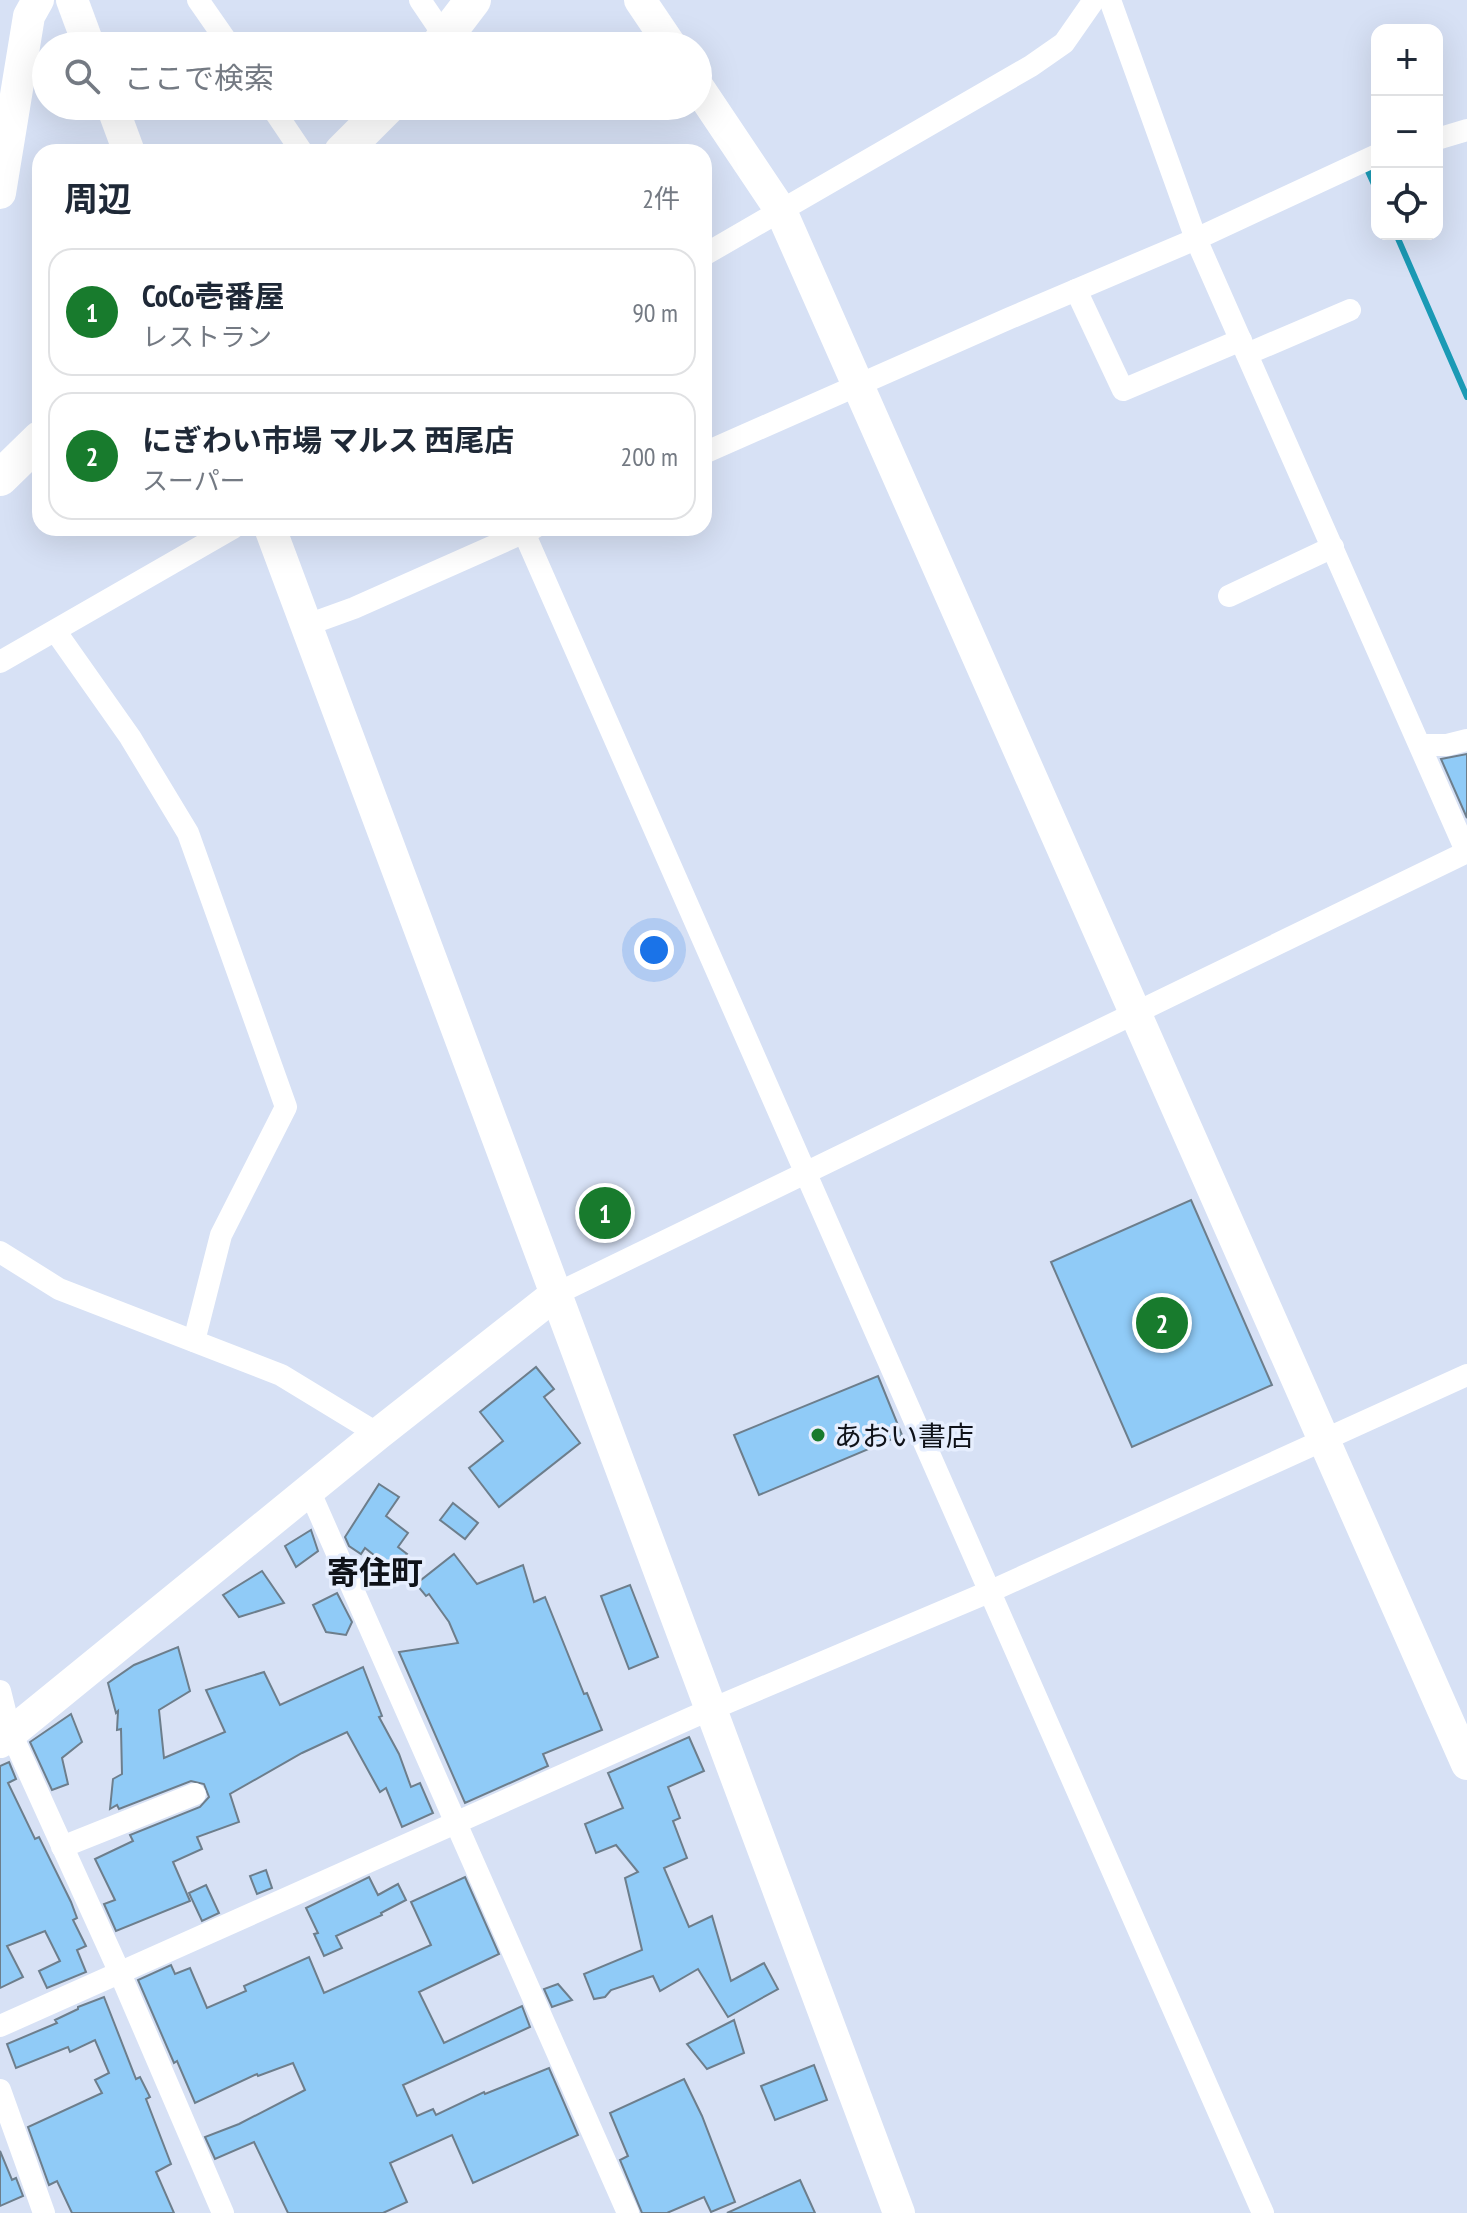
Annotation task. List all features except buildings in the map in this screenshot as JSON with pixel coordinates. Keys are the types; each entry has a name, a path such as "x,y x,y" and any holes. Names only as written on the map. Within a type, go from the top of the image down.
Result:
{"main road":[{"path":"449,32 473,0"},
{"path":"350,144 374,120"},
{"path":"0,478 32,447"}],"street":[{"path":"0,193 29,16 38,0"},
{"path":"72,0 84,32"},
{"path":"198,0 220,32"},
{"path":"420,0 437,32"},
{"path":"640,0 662,32"},
{"path":"712,250 1031,66 1064,43 1094,0"},
{"path":"223,2213 119,1971 3,1715 309,1490 556,1294 1467,853 1196,239 1110,0"},
{"path":"712,108 781,211 1467,1764"},
{"path":"117,120 126,144"},
{"path":"280,120 297,144"},
{"path":"1443,137 1467,130"},
{"path":"712,449 1196,239 1371,158"},
{"path":"1076,290 1123,390 1350,310"},
{"path":"0,662 219,536"},
{"path":"273,536 899,2213"},
{"path":"307,625 354,608 514,536"},
{"path":"530,536 1263,2213"},
{"path":"1229,596 1333,547"},
{"path":"56,632 130,737 188,833 286,1107 221,1235 194,1341"},
{"path":"1421,745 1447,745 1467,740"},
{"path":"0,1252 59,1289 281,1375 378,1434"},
{"path":"0,2026 711,1710 991,1591 1467,1375"},
{"path":"309,1490 628,2213"},
{"path":"62,1847 195,1794"},
{"path":"0,2090 44,2213"}],"waterway":[{"path":"1367,169 1371,178"},
{"path":"1399,240 1467,397"}],"place":[{"name":"CoCo壱番屋","path":"605,1213"},
{"name":"にぎわい市場 マルス 西尾店","path":"1162,1323"},
{"name":"あおい書店","path":"818,1435"}],"district":[{"name":"寄住町","path":"375,1572"}]}
